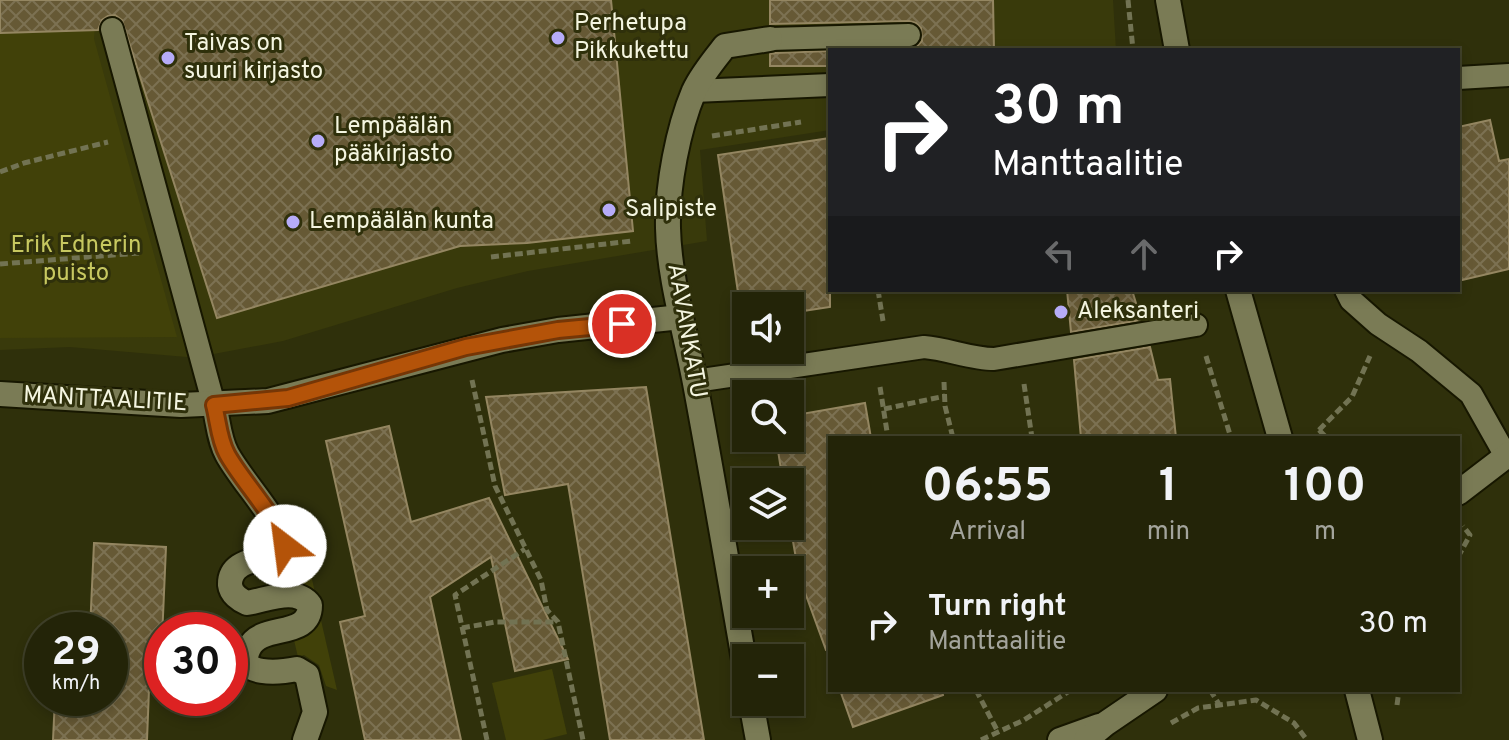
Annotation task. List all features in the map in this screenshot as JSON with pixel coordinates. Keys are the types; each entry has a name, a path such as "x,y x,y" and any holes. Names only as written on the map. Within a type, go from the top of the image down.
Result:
{"street":[{"path":"1168,0 1177,48"},
{"name":"AAVANKATU","path":"741,644 681,317 668,228 671,183 694,91 725,46 770,39"},
{"path":"1239,292 1279,436"},
{"name":"MANTTAALITIE","path":"0,394 214,405 288,398 466,347 558,330 681,317"},
{"path":"214,405 225,452 275,524 285,546 280,552 256,558 237,569 230,583 232,591 247,603 290,595 302,597 310,605 304,622 260,637 248,648 246,658 259,671 273,674 297,669 307,675 315,712 305,740"},
{"path":"1460,491 1508,455"},
{"path":"1086,740 1152,692"},
{"path":"1358,692 1370,740"},
{"path":"754,716 758,740"},
{"path":"1060,740 1105,724"}],"lane":[{"path":"112,29 214,405"},
{"path":"770,39 909,35"},
{"path":"1460,78 1509,75"},
{"path":"694,91 828,85"},
{"path":"1347,292 1351,300 1378,324 1419,351 1471,394 1508,455"},
{"path":"695,381 924,347 948,349 981,359 1018,355 1196,325"}],"path":[{"path":"1128,0 1133,48"},
{"path":"680,141 809,120"},
{"path":"0,172 107,141"},
{"path":"491,257 632,241"},
{"path":"0,264 140,253"},
{"path":"1319,430 1352,397 1374,343 1378,324"},
{"path":"1196,325 1230,436"},
{"path":"466,347 495,486 541,580 547,610 558,622 583,740"},
{"path":"948,349 943,375 953,436"},
{"path":"875,354 888,436"},
{"path":"1018,355 1032,436"},
{"path":"884,409 945,396"},
{"path":"1460,521 1470,535 1460,553"},
{"path":"487,740 455,595 525,549"},
{"path":"462,628 495,622 558,622"},
{"path":"977,692 998,732"},
{"path":"981,740 1024,720 1068,692"},
{"path":"1211,692 1219,704"},
{"path":"1164,727 1198,708 1256,700 1294,723 1307,740"}],"shaded area":[{"path":"0,0 1113,0 1116,48 828,48 828,130 700,150 707,241 528,271 457,288 283,341 203,356 70,347 0,350"}],"green space":[{"name":"Erik Ednerin puisto","path":"0,0 97,0 94,39 177,337 0,338"},
{"path":"299,519 315,593 302,584 281,585 278,565 292,552 291,520"},
{"path":"320,616 337,690 326,686 319,665 304,655 298,657 293,636 308,632"},
{"path":"552,669 567,734 543,740 506,740 492,683"}],"building":[{"path":"0,0 611,0 633,231 527,243 460,246 217,318 122,20 115,15 108,16 102,20 98,30 0,33"},
{"path":"770,0 993,0 994,48 902,48 916,47 922,41 921,28 909,21 770,24"},
{"path":"828,51 828,66 770,66 770,54"},
{"path":"1490,120 1499,161 1509,159 1509,269 1460,281 1460,127"},
{"path":"828,138 830,307 804,311 804,292 738,292 718,155"},
{"path":"1067,292 1133,292 1141,320 1071,332"},
{"path":"1150,347 1158,380 1170,379 1176,436 1081,436 1074,360"},
{"path":"646,387 704,740 610,740 568,484 505,495 486,397"},
{"path":"865,403 871,436 828,436 828,650 804,590 804,556 796,556 793,540 804,540 804,468 781,468 778,452 804,452 804,414"},
{"path":"389,426 411,522 489,498 568,659 515,671 491,557 430,597 461,740 365,740 340,622 365,616 326,441"},
{"path":"94,543 166,547 163,612 144,612 144,716 148,716 147,740 53,740 54,716 128,716 128,612 91,612"},
{"path":"841,692 942,692 943,695 853,727"}],"place":[{"name":"Perhetupa Pikkukettu","path":"558,38"},
{"name":"Taivas on suuri kirjasto","path":"168,58"},
{"name":"Lempäälän pääkirjasto","path":"318,141"},
{"name":"Salipiste","path":"609,210"},
{"name":"Lempäälän kunta","path":"293,222"},
{"name":"Aleksanteri","path":"1061,312"}],"route":[{"path":"285,546 275,524 225,452 214,405 288,398 466,347 558,330 622,324"}]}
